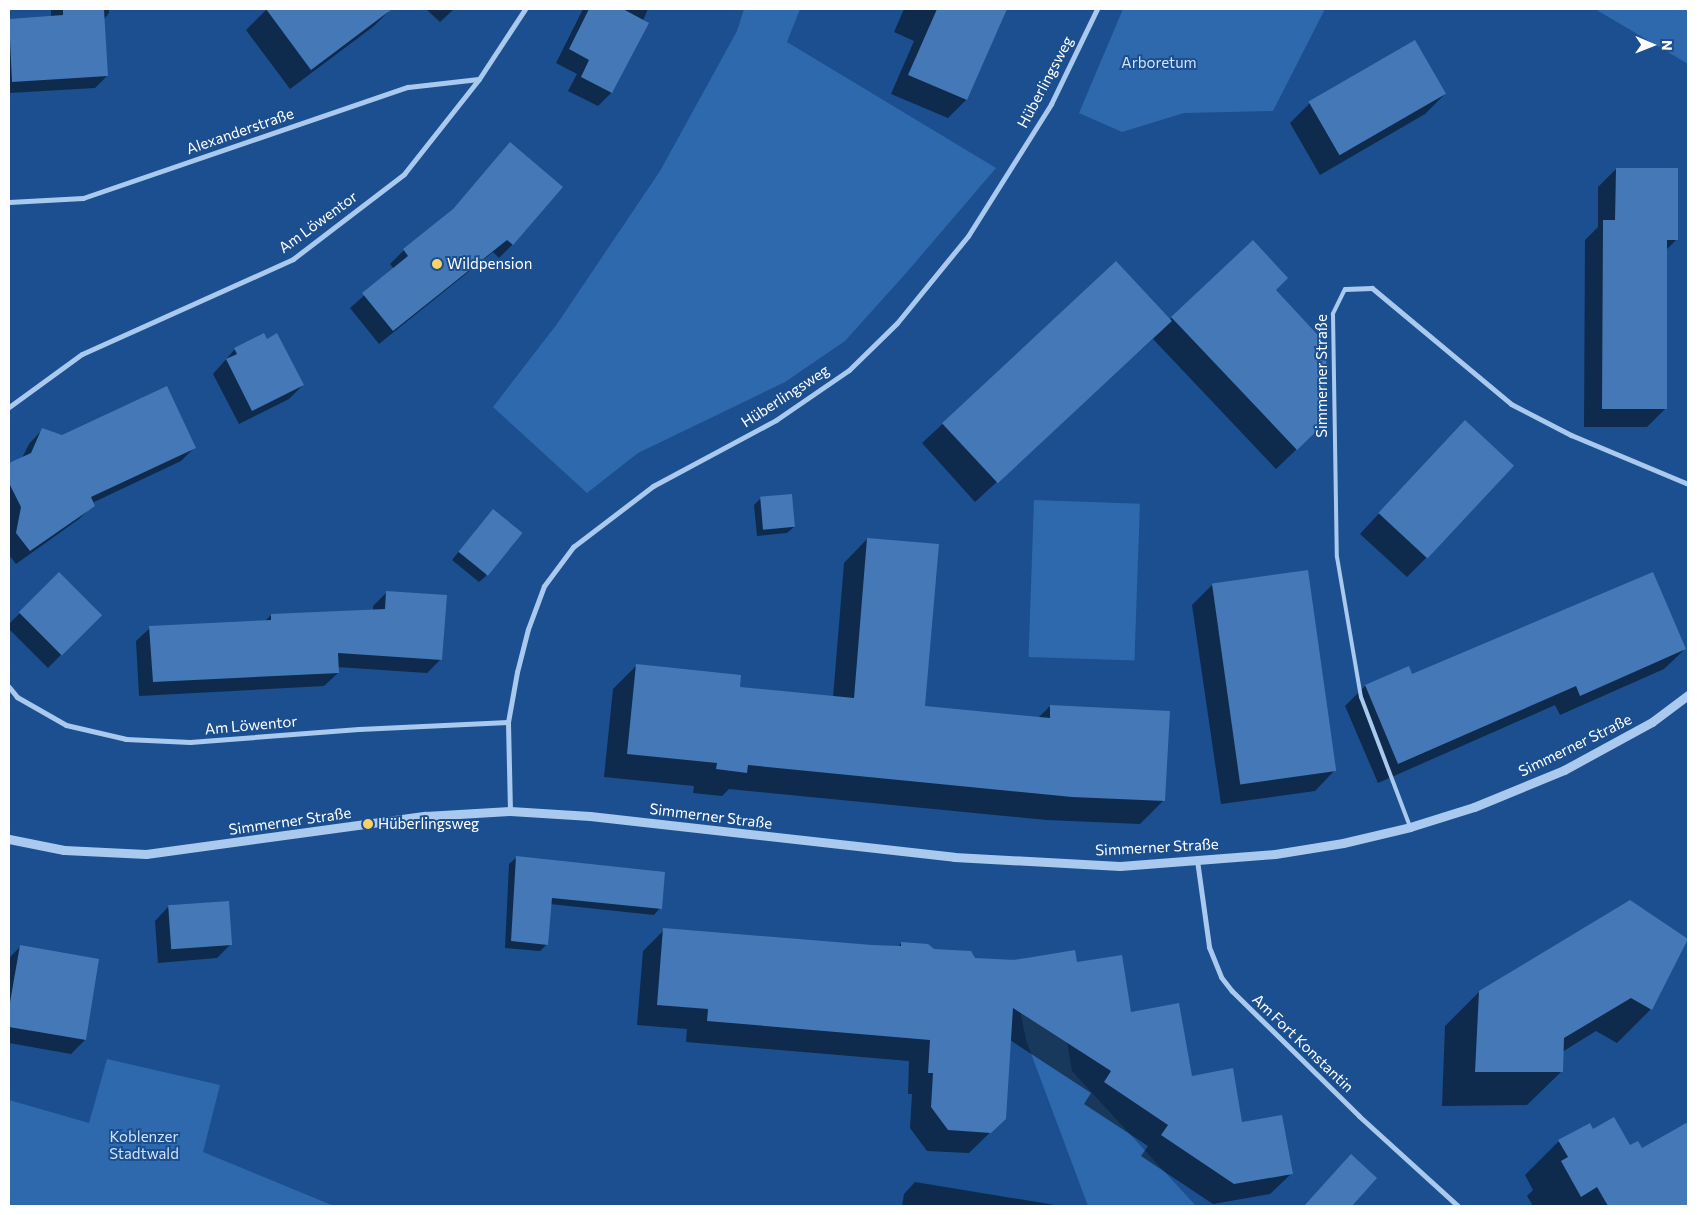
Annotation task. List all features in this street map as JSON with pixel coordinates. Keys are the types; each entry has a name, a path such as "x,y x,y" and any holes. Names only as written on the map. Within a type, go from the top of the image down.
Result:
{"street":[{"name":"Am Löwentor","path":"9,407 82,354 293,258 404,174 479,80 525,9"},
{"name":"Hüberlingsweg","path":"510,811 508,722 517,672 528,629 544,586 573,547 653,486 776,420 849,370 897,323 968,236 1052,104 1097,9"},
{"name":"Alexanderstraße","path":"9,202 83,198 408,87 479,80"},
{"name":"Simmerner Straße","path":"1345,288 1372,288 1511,404 1571,435 1688,484"},
{"name":"Am Löwentor","path":"9,687 17,697 66,725 126,739 190,742 360,729 508,722"},
{"name":"Simmerner Straße","path":"9,839 64,850 146,854 425,816 510,811 590,816 954,857 1120,866 1275,854 1343,843 1410,827 1474,807 1564,770 1652,722 1688,695"},
{"name":"Am Fort Konstantin","path":"1197,860 1208,947 1221,976 1232,991 1359,1116 1458,1206"}],"lane":[{"name":"Simmerner Straße","path":"1345,288 1333,314 1337,557 1361,697 1410,827"}],"green space":[{"path":"744,9 800,9 787,42 996,168 845,341 785,382 638,453 587,493 493,407 557,324 660,171 737,31"},
{"name":"Arboretum","path":"1123,9 1325,9 1273,111 1184,113 1122,132 1079,113"},
{"path":"1595,9 1688,9 1688,64"},
{"path":"1034,500 1140,504 1134,661 1029,657"},
{"path":"1029,958 1067,1042 1072,1071 1196,1206 1088,1206 1026,1040 1010,960"},
{"name":"Koblenzer Stadtwald","path":"107,1059 220,1085 203,1152 334,1206 9,1206 9,1100 89,1123"}],"building":[{"path":"63,9 104,9 108,76 12,82 9,19 63,15"},
{"path":"266,9 392,9 311,70"},
{"path":"589,9 623,9 649,23 612,93 581,77 589,60 569,49"},
{"path":"937,9 1007,9 967,100 908,75"},
{"path":"1415,40 1446,94 1339,155 1308,102"},
{"path":"510,142 563,187 513,245 507,240 393,331 362,293 408,256 403,249 453,209"},
{"path":"1616,168 1678,168 1678,240 1667,240 1667,409 1602,409 1603,220 1615,220"},
{"path":"1253,240 1288,278 1276,290 1327,345 1324,424 1297,450 1171,317"},
{"path":"1116,261 1172,321 998,483 942,423"},
{"path":"264,333 267,339 277,333 304,385 252,411 226,359 237,354 234,348"},
{"path":"167,386 196,448 91,497 95,506 30,551 16,533 21,507 9,483 9,463 31,453 42,428 62,435"},
{"path":"1465,420 1514,466 1427,559 1378,513"},
{"path":"792,494 795,527 763,530 760,497"},
{"path":"493,509 523,533 488,576 458,552"},
{"path":"867,538 939,544 925,706 1050,718 1050,705 1170,711 1165,801 1072,797 748,765 747,773 716,769 717,763 627,754 636,664 741,675 740,687 854,698"},
{"path":"1308,570 1336,771 1240,785 1212,583"},
{"path":"59,572 102,615 62,655 19,612"},
{"path":"1653,572 1686,649 1580,696 1576,686 1398,764 1365,685 1409,666 1412,674"},
{"path":"386,591 447,595 442,660 338,653 339,673 153,682 149,626 271,620 271,614 385,609"},
{"path":"516,856 665,872 662,909 552,898 548,945 511,941"},
{"path":"1630,900 1688,939 1652,1010 1631,998 1564,1038 1563,1072 1475,1072 1479,991"},
{"path":"229,901 232,945 171,949 168,905"},
{"path":"663,928 872,945 901,946 901,942 928,944 934,949 971,951 975,958 1015,960 1075,950 1077,962 1122,955 1131,1012 1179,1003 1192,1076 1233,1068 1242,1122 1282,1115 1293,1174 1234,1184 1161,1135 1168,1125 1104,1082 1111,1071 1013,1008 1006,1119 991,1133 948,1130 931,1107 933,1073 928,1073 930,1040 707,1021 708,1009 657,1005"},
{"path":"20,945 99,959 86,1040 9,1027 9,1008"},
{"path":"1614,1117 1630,1145 1638,1141 1642,1148 1688,1122 1688,1206 1608,1206 1597,1187 1581,1197 1561,1161 1568,1157 1558,1140 1590,1123 1593,1129"},
{"path":"1351,1154 1377,1178 1352,1206 1304,1206"}],"place":[{"name":"Wildpension","path":"437,264"},
{"name":"Hüberlingsweg","path":"368,824"}]}
